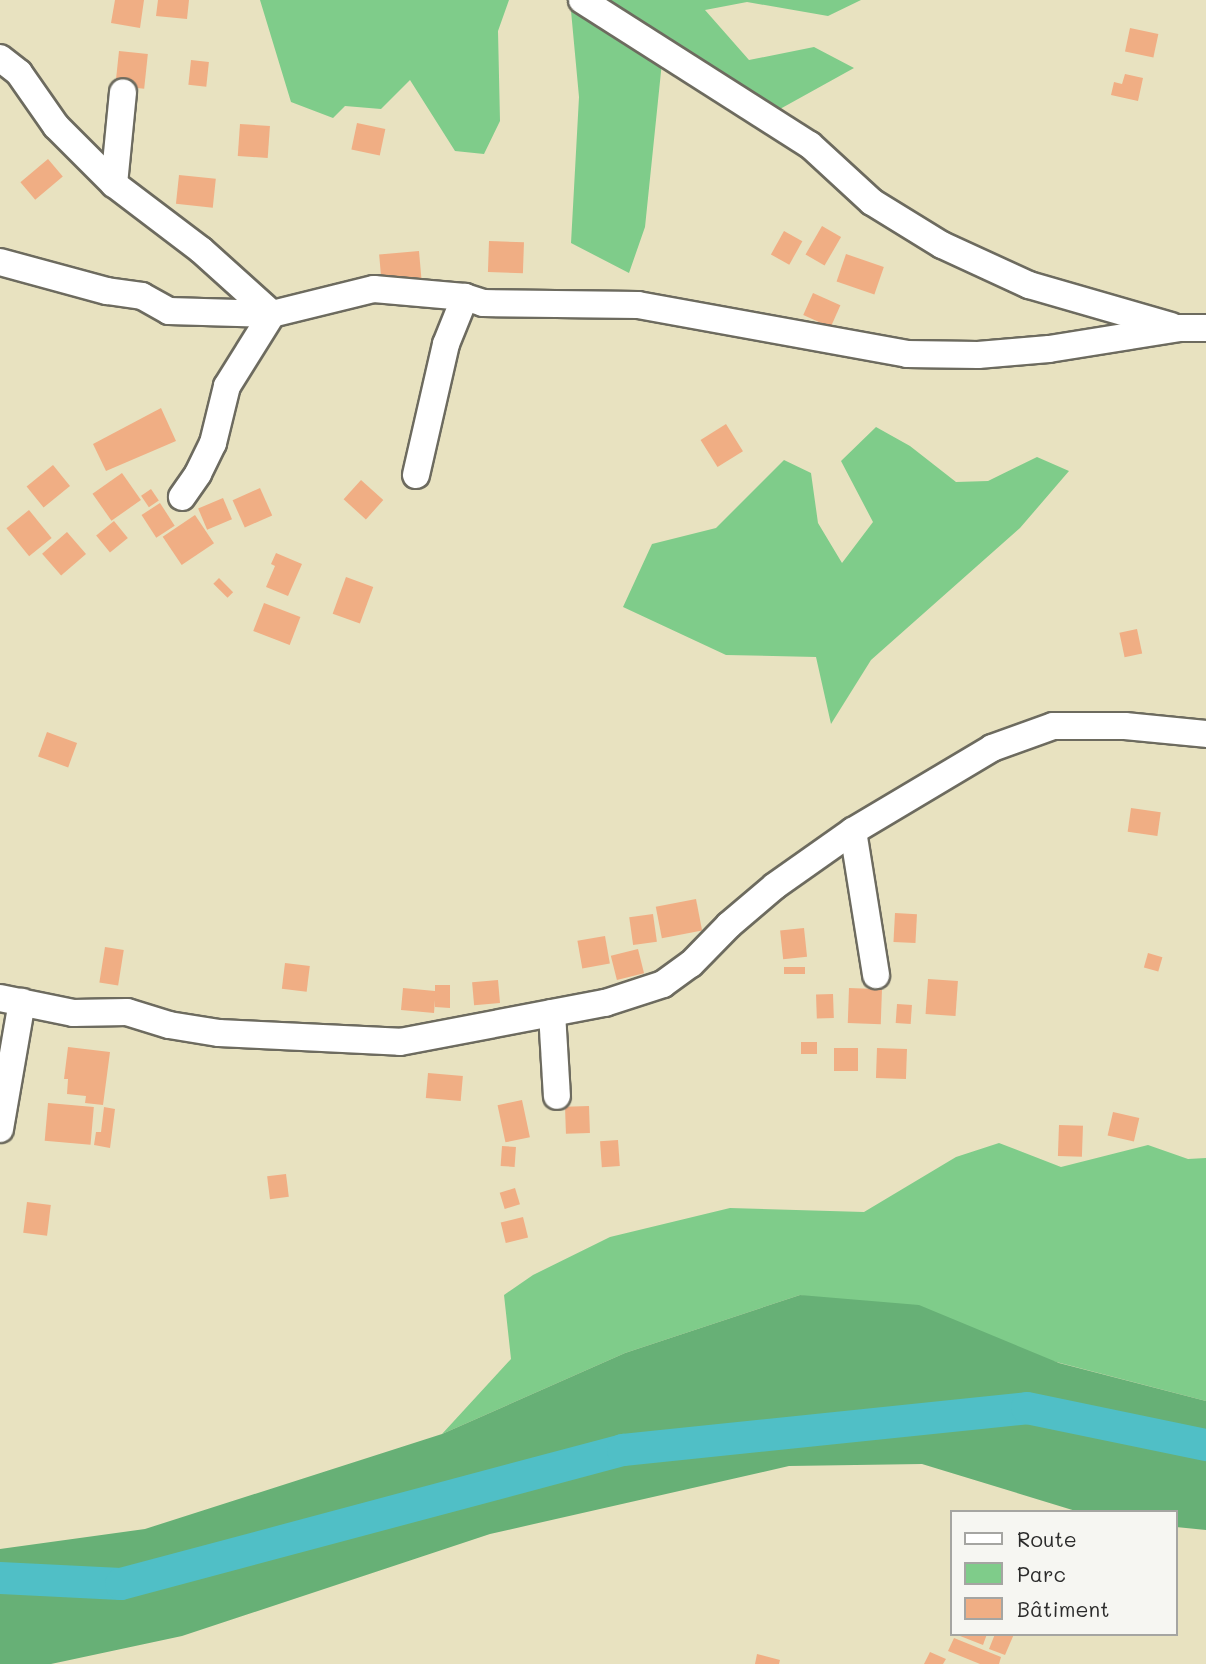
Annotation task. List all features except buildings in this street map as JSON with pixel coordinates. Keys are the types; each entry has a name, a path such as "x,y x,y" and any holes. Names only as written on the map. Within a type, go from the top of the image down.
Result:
{"street":[{"path":"582,0 810,145 873,202 942,245 1029,285 1180,328"},
{"path":"0,58 19,73 55,126 114,184 201,250 272,314"},
{"path":"114,184 123,92"},
{"path":"0,262 107,291 142,296 170,311 272,314 374,289 465,297 483,303 638,305 907,354 978,355 1049,349 1180,328 1206,328"},
{"path":"416,475 446,344 465,297"},
{"path":"182,497 198,474 213,443 227,386 272,314"},
{"path":"0,1129 11,1000 73,1013 127,1012 169,1025 219,1033 327,1041 400,1042 605,1003 663,985 691,964 729,925 775,886 853,831 992,748 1053,726 1125,726 1206,734"},
{"path":"853,831 876,975"},
{"path":"552,1013 557,1096"}],"green space":[{"path":"260,0 509,0 498,31 500,121 484,154 455,151 410,80 381,109 345,106 333,118 291,102"},
{"path":"570,0 861,0 828,16 747,2 705,10 749,60 814,47 854,68 780,109 692,59 662,62 645,227 629,273 571,243 579,97"},
{"path":"876,427 910,446 956,482 988,481 1037,457 1069,471 1020,528 871,660 831,724 816,657 726,655 623,607 652,544 716,528 784,460 811,473 818,523 842,563 873,522 841,461"},
{"path":"999,1143 1061,1167 1148,1145 1188,1159 1206,1158 1206,1401 800,1295 625,1353 442,1434 511,1359 504,1295 533,1275 610,1237 730,1208 864,1212 956,1157"},
{"path":"800,1295 919,1305 1059,1363 1206,1401 1206,1530 1178,1527 1178,1510 1072,1510 922,1464 789,1466 490,1534 182,1636 51,1664 0,1664 0,1549 145,1529 442,1434 625,1353"}],"waterway":[{"path":"0,1578 121,1584 623,1450 1027,1408 1206,1445"}]}
